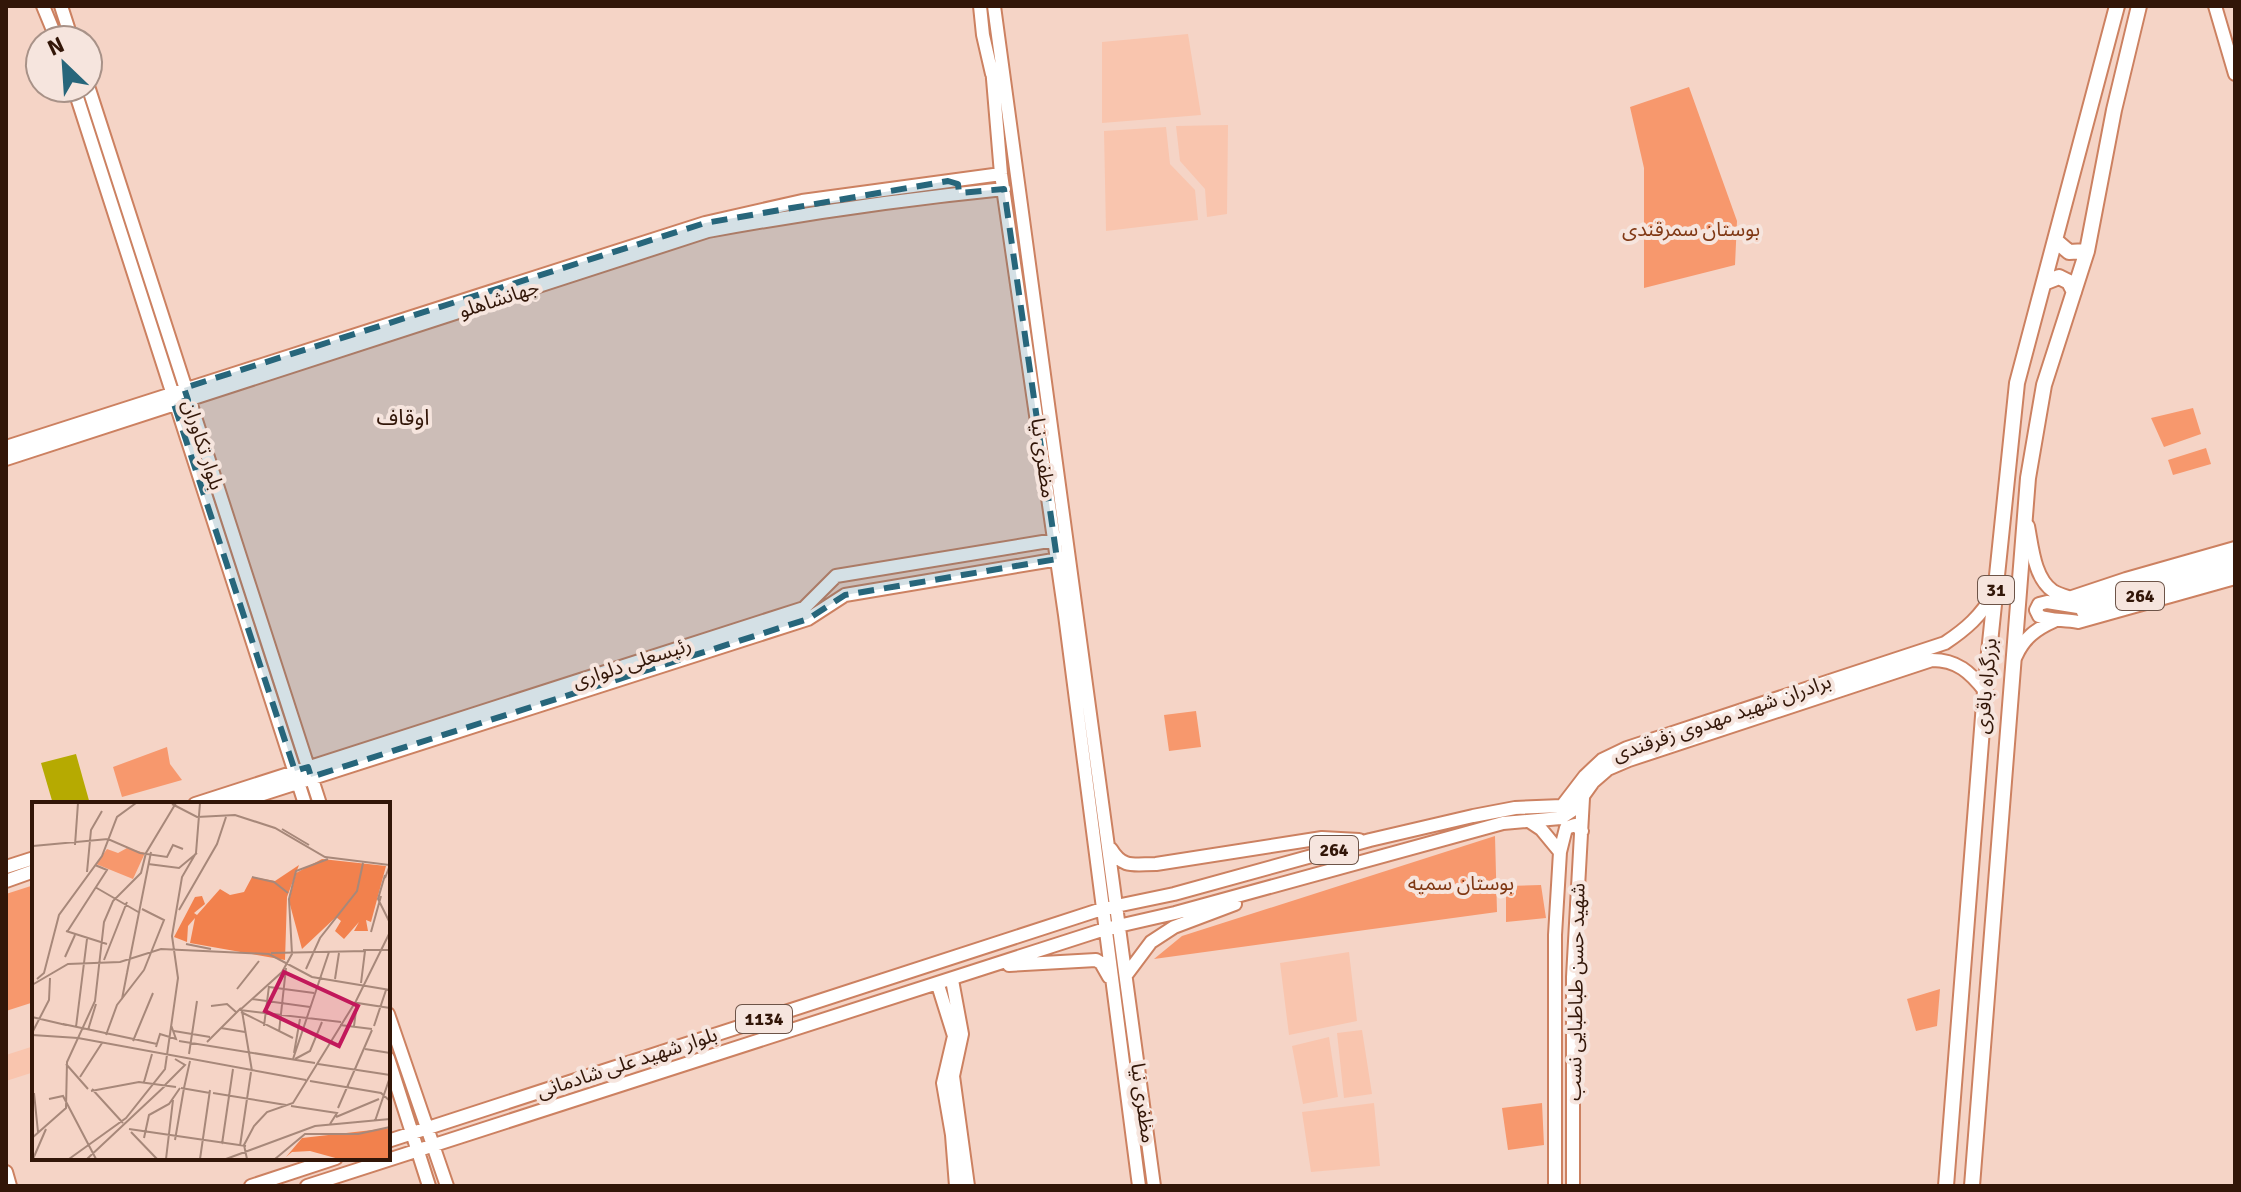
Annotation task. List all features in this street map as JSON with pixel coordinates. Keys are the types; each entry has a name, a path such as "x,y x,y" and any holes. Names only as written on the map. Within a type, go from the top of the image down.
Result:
{"highway":[{"name":"بزرگراه باقری","path":"1946,1186 1985,691 2017,383 2117,6"},
{"name":"بزرگراه باقری","path":"1972,1186 2028,478 2044,385 2087,251 2114,110 2139,6"},
{"path":"2055,240 2069,252 2087,251"},
{"path":"2044,283 2059,277 2069,282 2074,292"}],"main road":[{"name":"مظفری نیا","path":"983,6 983,35 993,77 1001,174 1109,845 1154,1186"},
{"name":"مظفری نیا","path":"996,6 1000,61 1060,539"},
{"path":"2215,6 2235,74"},
{"name":"بلوار تکاوران","path":"79,104 319,802"},
{"name":"بلوار تکاوران","path":"93,104 179,396 304,802"},
{"name":"جهانشاهلو","path":"949,188 1001,174"},
{"name":"جهانشاهلو","path":"6,447 179,396 707,227 802,201 949,188 1004,189"},
{"name":"جهانشاهلو","path":"6,459 179,396"},
{"path":"2025,510 2038,570 2051,590 2083,603 2078,607 2047,602 2039,604 2036,610 2045,619 2062,618 2078,622 2235,578"},
{"name":"رئیسعلی دلواری","path":"806,613 836,576 1060,539"},
{"path":"2069,598 2235,548"},
{"name":"مظفری نیا","path":"1063,558 1102,909 1139,1186"},
{"name":"رئیسعلی دلواری","path":"202,802 310,772 806,613 845,595 1063,558"},
{"name":"264","path":"2083,603 2235,560"},
{"name":"264","path":"2013,662 2022,643 2036,630 2062,618 2235,569"},
{"path":"2120,592 2126,579"},
{"name":"برادران شهید مهدوی زفرقندی","path":"1117,905 1174,894 1370,840 1501,810 1562,806 1602,760 1627,748 1945,643 1969,627 1983,612 1995,591"},
{"path":"1945,643 1956,647 1957,652 1949,660 1964,669 1985,691"},
{"name":"برادران شهید مهدوی زفرقندی","path":"1120,925 1175,913 1503,823 1561,818 1573,810 1593,782 1608,769 1629,760 1932,660 1949,660"},
{"name":"رئیسعلی دلواری","path":"237,802 296,776"},
{"name":"شهید حسن طباطبایی نسب","path":"1573,1186 1573,977 1583,798"},
{"path":"1529,821 1546,834 1560,852"},
{"path":"1560,852 1566,828 1575,825 1582,831"},
{"path":"1109,845 1118,860 1128,865 1322,838 1370,840"},
{"name":"شهید حسن طباطبایی نسب","path":"1555,1186 1555,935 1560,852"},
{"path":"6,867 32,859"},
{"path":"6,881 32,872"},
{"path":"1127,974 1151,942 1174,927 1309,875"},
{"path":"1174,894 1157,908 1161,913 1175,913"},
{"name":"264","path":"1102,909 1117,905"},
{"name":"بلوار شهید علی شادمانی","path":"426,1128 1102,909"},
{"name":"264","path":"1105,929 1120,925"},
{"name":"بلوار شهید علی شادمانی","path":"432,1145 1105,929"},
{"path":"998,965 1096,960 1104,967 1112,984"},
{"path":"949,1076 962,1034 952,980"},
{"path":"938,985 954,1036 949,1076 960,1167 968,1186"},
{"path":"390,1020 447,1186"},
{"path":"390,1065 429,1186"},
{"name":"1134","path":"390,1140 426,1128"},
{"name":"1134","path":"390,1158 432,1145"},
{"path":"251,1186 330,1160"},
{"name":"1134","path":"307,1186 384,1160"},
{"path":"956,1186 960,1167"},
{"path":"6,1172 10,1186"}],"highlighted area":[{"path":"948,181 958,184 959,193 1004,189 1057,559 845,595 808,619 311,777 308,767 295,771 174,404 188,400 184,388 705,223"}],"shaded area":[{"path":"1188,34 1201,115 1102,123 1102,42"},
{"path":"1228,125 1227,214 1207,217 1205,189 1180,161 1176,126"},
{"path":"1166,127 1170,164 1195,190 1198,220 1106,231 1104,131"},
{"path":"76,754 89,802 52,802 41,763"},
{"path":"1349,952 1357,1021 1289,1035 1280,963"},
{"path":"1362,1030 1372,1094 1344,1098 1337,1033"},
{"path":"1329,1037 1338,1097 1303,1104 1292,1046"},
{"path":"32,1047 32,1073 6,1081 6,1055"},
{"path":"1374,1103 1380,1166 1311,1172 1302,1112"}],"green space":[{"name":"بوستان سمرقندی","path":"1689,87 1737,221 1735,265 1644,288 1644,168 1630,107"},
{"path":"2193,408 2201,434 2164,447 2151,418"},
{"path":"2206,448 2211,464 2173,475 2168,460"},
{"path":"1196,711 1201,747 1169,751 1164,715"},
{"path":"167,747 170,764 182,780 122,797 113,767"},
{"name":"بوستان سمیه","path":"1495,836 1497,912 1154,959 1182,936"},
{"path":"1541,885 1546,918 1506,922 1506,886"},
{"path":"32,886 32,1003 6,1011 6,894"},
{"path":"1940,989 1937,1026 1916,1031 1907,999"},
{"path":"1542,1103 1544,1145 1508,1150 1502,1108"}],"district":[{"name":"اوقاف","path":"403,417"}]}
